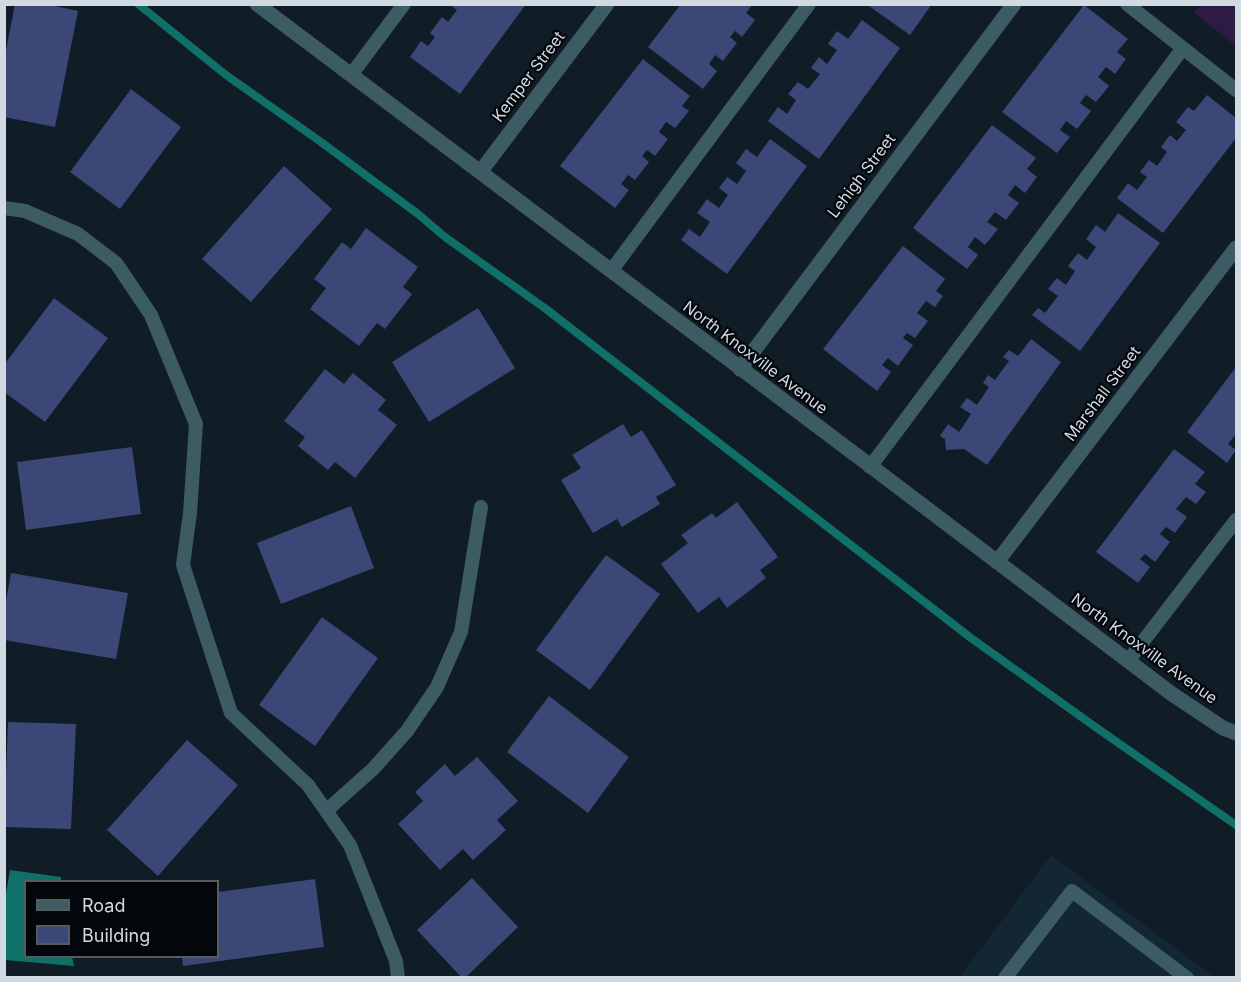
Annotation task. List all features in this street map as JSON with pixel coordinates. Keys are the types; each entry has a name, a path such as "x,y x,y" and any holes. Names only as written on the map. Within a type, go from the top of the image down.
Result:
{"street":[{"name":"North Knoxville Avenue","path":"257,4 1172,694 1223,728 1236,733"},
{"name":"Kemper Street","path":"481,171 607,4"},
{"name":"Lehigh Street","path":"740,369 1014,4"},
{"name":"Marshall Street","path":"997,562 1236,248"}],"lane":[{"path":"351,75 404,4"},
{"path":"611,271 809,4"},
{"path":"1127,4 1236,90"},
{"path":"870,467 1183,48"},
{"path":"4,208 25,211 78,234 116,263 151,315 196,424 190,513 183,565 231,713 308,785 350,845 396,961 398,978"},
{"path":"326,811 373,769 407,731 437,687 461,632 481,507"},
{"path":"1128,661 1236,520"},
{"path":"1005,978 1072,891 1187,978"}],"shaded area":[{"path":"1201,5 1236,5 1236,46 1194,13"},
{"path":"1051,855 1214,977 959,978"},
{"path":"10,870 61,877 61,880 24,880 24,958 72,958 74,966 5,960 5,899"}],"building":[{"path":"15,4 46,4 78,11 55,127 4,117 4,61"},
{"path":"449,4 526,4 460,94 410,57 421,41 428,46 435,37 430,33 442,17 448,22 457,10"},
{"path":"681,4 753,4 746,13 755,20 742,37 735,31 730,37 737,43 723,61 715,55 709,64 717,71 703,89 648,47"},
{"path":"866,4 932,4 910,35"},
{"path":"1084,5 1128,39 1117,52 1126,59 1115,74 1106,67 1098,77 1109,86 1096,102 1086,95 1080,103 1091,111 1077,129 1066,121 1060,130 1070,137 1057,153 1002,112"},
{"path":"862,20 900,48 819,159 768,121 778,107 787,114 796,100 788,94 798,82 808,89 820,74 811,68 819,57 827,64 837,50 828,44 837,31 848,39"},
{"path":"643,59 690,96 682,106 689,111 675,128 666,122 659,132 668,139 655,156 647,150 642,156 649,162 635,180 628,175 621,184 629,190 615,208 560,166"},
{"path":"131,89 181,127 120,209 70,172"},
{"path":"1207,95 1236,118 1236,138 1163,233 1117,198 1128,183 1137,190 1147,177 1140,172 1149,160 1157,166 1167,152 1161,147 1170,135 1177,141 1186,130 1176,122 1188,107 1194,111"},
{"path":"992,125 1036,158 1027,169 1037,177 1025,193 1015,185 1008,195 1019,203 1006,220 995,212 987,222 998,229 985,245 975,237 968,247 978,255 967,269 913,228"},
{"path":"770,139 807,166 727,274 681,240 689,229 700,237 710,222 697,213 707,199 719,208 728,195 719,188 727,177 737,184 746,171 736,163 746,149 757,157"},
{"path":"284,166 332,209 251,302 202,259"},
{"path":"1118,213 1160,243 1080,351 1032,315 1038,308 1045,313 1058,296 1048,289 1057,278 1066,285 1075,271 1068,266 1078,253 1087,260 1096,247 1086,239 1096,225 1105,232"},
{"path":"366,228 418,267 403,287 412,294 385,329 377,323 359,346 310,309 326,288 314,279 342,242 351,249"},
{"path":"903,246 945,279 936,291 943,296 935,307 926,301 917,313 928,321 915,338 907,333 903,338 913,345 898,366 888,358 882,365 891,372 877,391 823,349"},
{"path":"54,298 108,338 45,422 4,392 4,365"},
{"path":"478,308 515,368 429,422 392,362"},
{"path":"1031,339 1061,362 987,465 964,449 946,450 945,439 940,436 948,424 959,432 971,414 960,407 967,398 977,405 989,387 983,383 988,375 995,380 1009,361 1003,357 1009,350 1018,356"},
{"path":"1236,367 1236,434 1228,444 1236,450 1227,463 1187,432"},
{"path":"325,369 344,384 353,373 386,400 378,410 397,425 355,478 335,462 328,470 298,446 305,437 284,421"},
{"path":"623,424 631,437 642,430 676,485 656,497 660,504 622,527 617,519 593,533 561,480 581,468 572,455"},
{"path":"132,447 141,514 26,530 17,462"},
{"path":"1174,449 1205,472 1195,484 1206,492 1196,504 1186,497 1176,509 1187,517 1175,533 1166,527 1160,534 1170,542 1155,562 1145,554 1140,559 1150,567 1138,583 1096,552"},
{"path":"737,502 778,557 760,570 766,578 727,608 719,597 698,613 661,564 688,543 681,535 712,513 716,518"},
{"path":"351,506 374,568 281,604 257,543"},
{"path":"606,555 660,594 590,690 536,650"},
{"path":"11,573 128,593 116,659 4,640 4,612"},
{"path":"322,617 378,658 315,746 259,705"},
{"path":"549,696 629,757 588,813 507,752"},
{"path":"8,722 76,724 71,829 4,827"},
{"path":"187,740 238,785 158,876 107,830"},
{"path":"477,757 518,801 497,820 506,830 473,860 463,849 440,870 398,824 423,801 415,792 445,764 455,776"},
{"path":"472,878 518,927 465,978 462,978 417,930"},
{"path":"315,879 324,947 183,966 182,958 219,958 219,892"}],"waterway":[{"path":"138,4 226,75 321,142 418,214 445,237 546,309 971,638 1236,825"}]}
